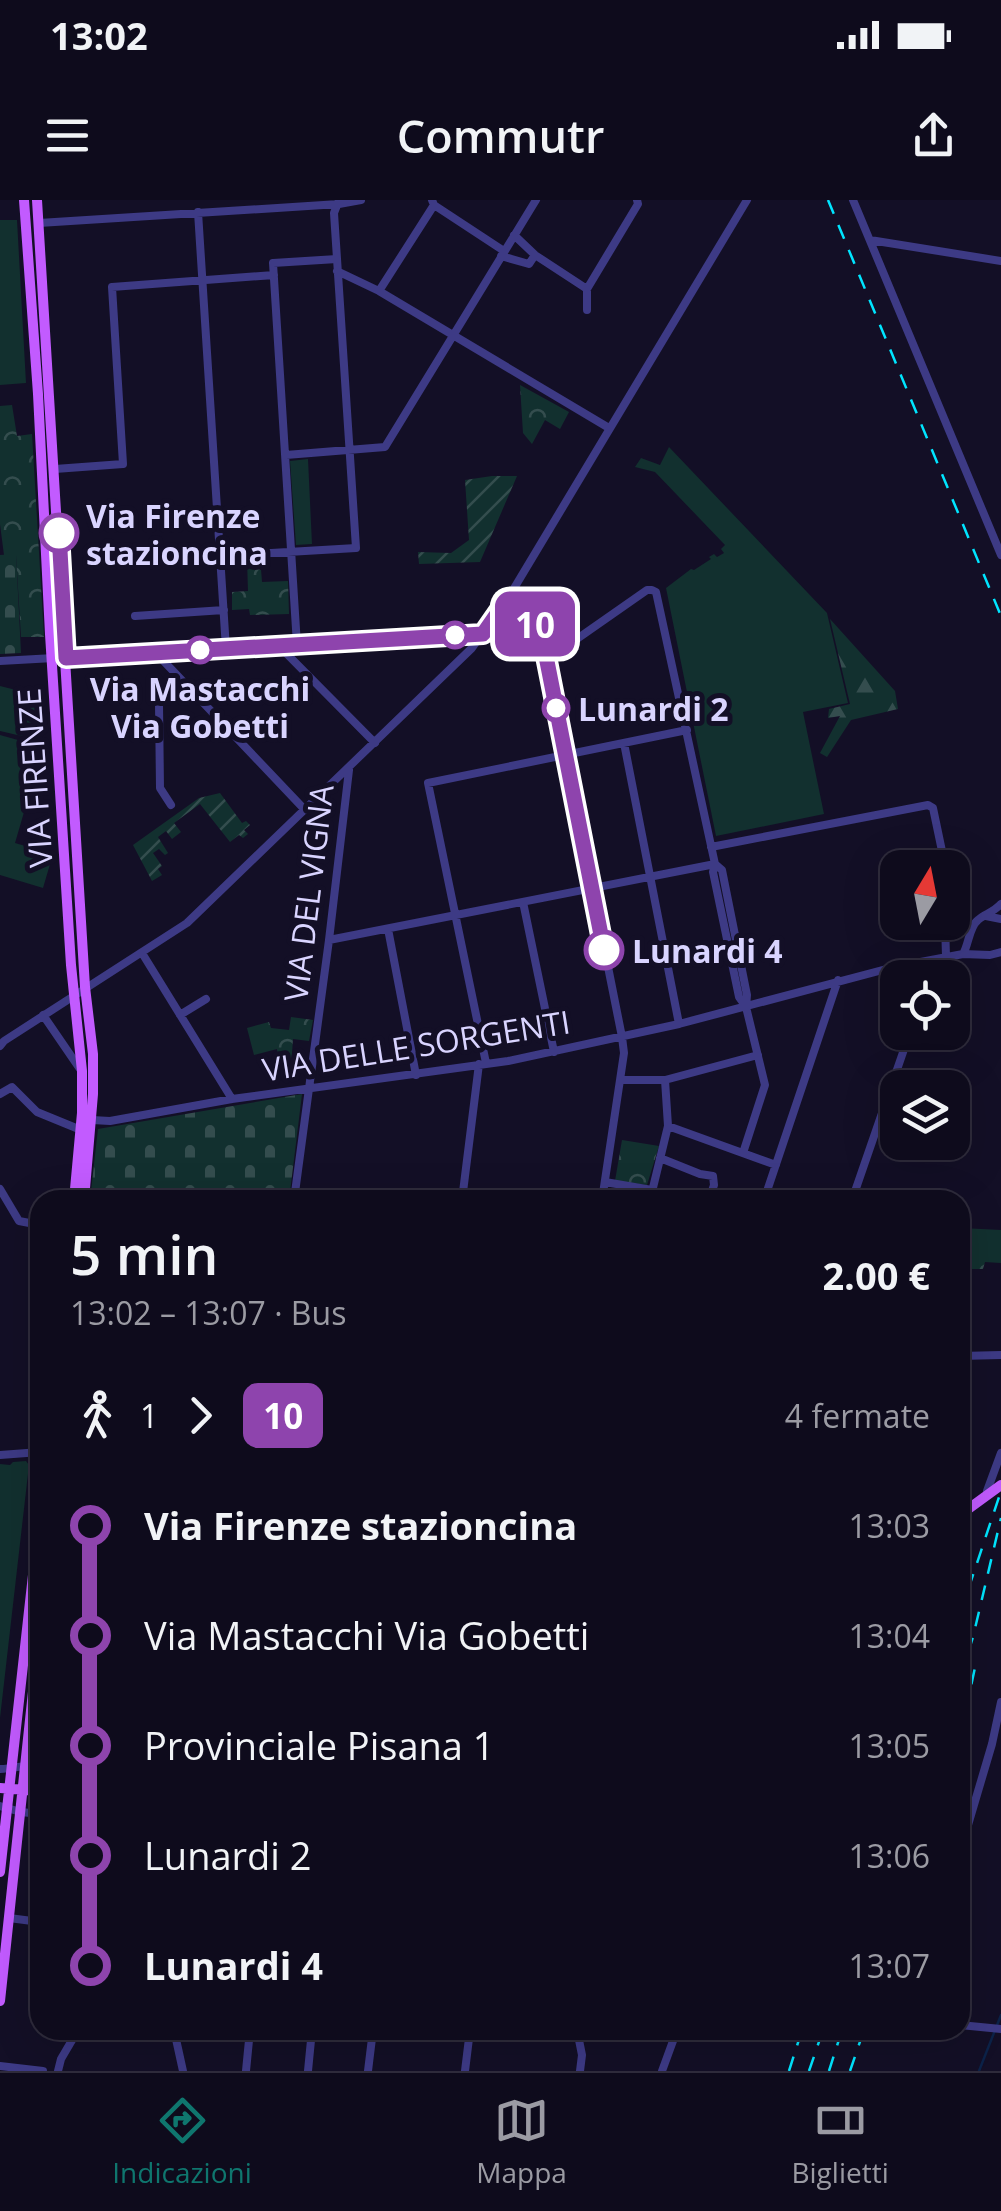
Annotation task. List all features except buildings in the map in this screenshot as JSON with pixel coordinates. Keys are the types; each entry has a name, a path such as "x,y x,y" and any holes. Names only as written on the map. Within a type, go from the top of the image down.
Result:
{"main road":[{"name":"VIA FIRENZE","path":"24,200 82,1072 75,1190"},
{"name":"VIA FIRENZE","path":"37,200 93,1054 85,1190"},
{"path":"970,1511 1001,1485"},
{"path":"0,1872 5,1769 30,1585"},
{"path":"0,2001 4,1934 30,1725"},
{"path":"4,1788 30,1790"}],"street":[{"path":"39,223 361,200"},
{"path":"286,455 384,447 536,200"},
{"path":"587,310 587,289 637,200"},
{"path":"853,200 1001,555"},
{"path":"220,556 356,548 336,259 334,213 339,202"},
{"path":"379,291 433,203 503,254 528,264 535,254"},
{"path":"1,1043 187,923 472,648 506,601 741,203"},
{"path":"198,212 226,649"},
{"path":"514,236 587,289"},
{"path":"870,240 1001,262"},
{"path":"297,645 273,263 336,259"},
{"path":"337,270 610,428"},
{"path":"55,469 122,464 112,286 274,275"},
{"path":"545,650 564,648 647,590 658,594 715,864 722,870 747,994 746,1007 765,1085 744,1153"},
{"path":"506,601 541,633 622,1036 624,1053 604,1190"},
{"path":"135,616 224,610"},
{"path":"0,661 483,634"},
{"path":"280,646 376,744"},
{"path":"156,653 305,810"},
{"path":"171,806 160,788 159,704 183,682"},
{"path":"463,1190 482,1064 428,783 687,730"},
{"path":"624,743 679,1024"},
{"name":"VIA DEL VIGNA","path":"295,1190 348,770"},
{"path":"712,847 928,805 933,808 942,850"},
{"path":"329,940 715,864"},
{"path":"523,902 554,1052"},
{"path":"963,954 972,926 1001,904"},
{"path":"986,916 1001,919"},
{"path":"388,928 416,1075"},
{"path":"946,940 946,957"},
{"path":"970,940 982,954"},
{"name":"VIA DELLE SORGENTI","path":"934,960 1001,952"},
{"path":"142,953 232,1099"},
{"name":"VIA DELLE SORGENTI","path":"92,1120 110,1121 232,1099 554,1052 880,971"},
{"path":"767,1190 838,980"},
{"path":"180,1015 206,999"},
{"path":"43,1014 82,1072"},
{"path":"855,1190 904,1050"},
{"path":"620,1080 665,1080 758,1055"},
{"path":"652,1190 668,1126 665,1080"},
{"path":"0,1094 12,1087 37,1112 81,1130"},
{"path":"668,1126 776,1164"},
{"path":"660,1158 713,1176 712,1190"},
{"path":"605,1182 633,1190"},
{"path":"0,1189 19,1221 30,1223"},
{"path":"970,1356 1001,1356"},
{"path":"0,1455 30,1453"},
{"path":"986,1490 1001,1454"},
{"path":"970,1818 1001,1702"},
{"path":"5,1769 30,1764"},
{"path":"4,1810 30,1813"},
{"path":"9,1918 30,1921"},
{"path":"970,2026 1001,2029"},
{"path":"58,2071 72,2040"},
{"path":"176,2040 182,2071"},
{"path":"246,2071 249,2040"},
{"path":"308,2071 311,2040"},
{"path":"368,2071 372,2040"},
{"path":"466,2071 469,2040"},
{"path":"579,2040 580,2071"},
{"path":"662,2071 673,2040"},
{"path":"0,2066 44,2071"}],"green space":[{"path":"0,220 17,220 26,383 0,385"},
{"path":"520,385 569,412 560,429 545,420 532,444 523,433"},
{"path":"12,405 17,436 32,434 44,637 21,637 16,555 4,555 0,524 0,406"},
{"path":"669,447 827,613 848,703 803,712 824,814 716,836 666,588 709,557 724,553 721,549 725,545 655,472 635,467 641,458 660,465"},
{"path":"308,459 312,544 296,545 290,461"},
{"path":"517,476 480,562 419,564 418,552 451,553 469,540 465,480"},
{"path":"16,554 21,653 0,654 0,555"},
{"path":"260,557 262,582 288,581 289,614 250,615 249,609 232,610 232,592 248,591 247,558"},
{"path":"830,619 895,691 898,709 851,720 827,757 820,753 840,716 828,718 829,709 850,704"},
{"path":"0,686 40,696 30,738 0,731"},
{"path":"0,735 43,747 15,843 53,854 43,888 0,875"},
{"path":"220,793 242,823 250,825 244,830 248,834 230,842 200,804 174,823 181,832 172,839 166,831 158,837 168,853 165,855 159,849 153,853 162,866 158,869 162,875 152,881 133,845 199,798"},
{"path":"291,1017 313,1020 309,1041 293,1039 291,1067 279,1069 277,1049 254,1055 247,1028 269,1022 271,1028 289,1030"},
{"path":"302,1094 290,1190 91,1190 98,1129"},
{"path":"622,1140 659,1146 647,1185 615,1181"},
{"path":"970,1228 1001,1230 1001,1263 985,1262 983,1269 970,1269"},
{"path":"26,1461 29,1465 0,1718 0,1464"}],"waterway":[{"path":"979,2071 1001,2015"}],"railway":[{"path":"828,200 1001,616"},
{"path":"970,1584 1001,1491"},
{"path":"970,1646 1001,1518"},
{"path":"970,1691 976,1663"},
{"path":"789,2071 799,2040"},
{"path":"809,2071 820,2040"},
{"path":"829,2071 839,2040"},
{"path":"850,2071 861,2040"}],"bus line":[{"name":"10","path":"59,533 66,658 483,634 506,601 528,617 542,636 604,950"}],"place":[{"name":"Via Firenze stazioncina","path":"59,533"},
{"name":"Via Mastacchi Via Gobetti","path":"200,650"},
{"name":"Lunardi 2","path":"556,708"},
{"name":"Lunardi 4","path":"604,950"}]}
